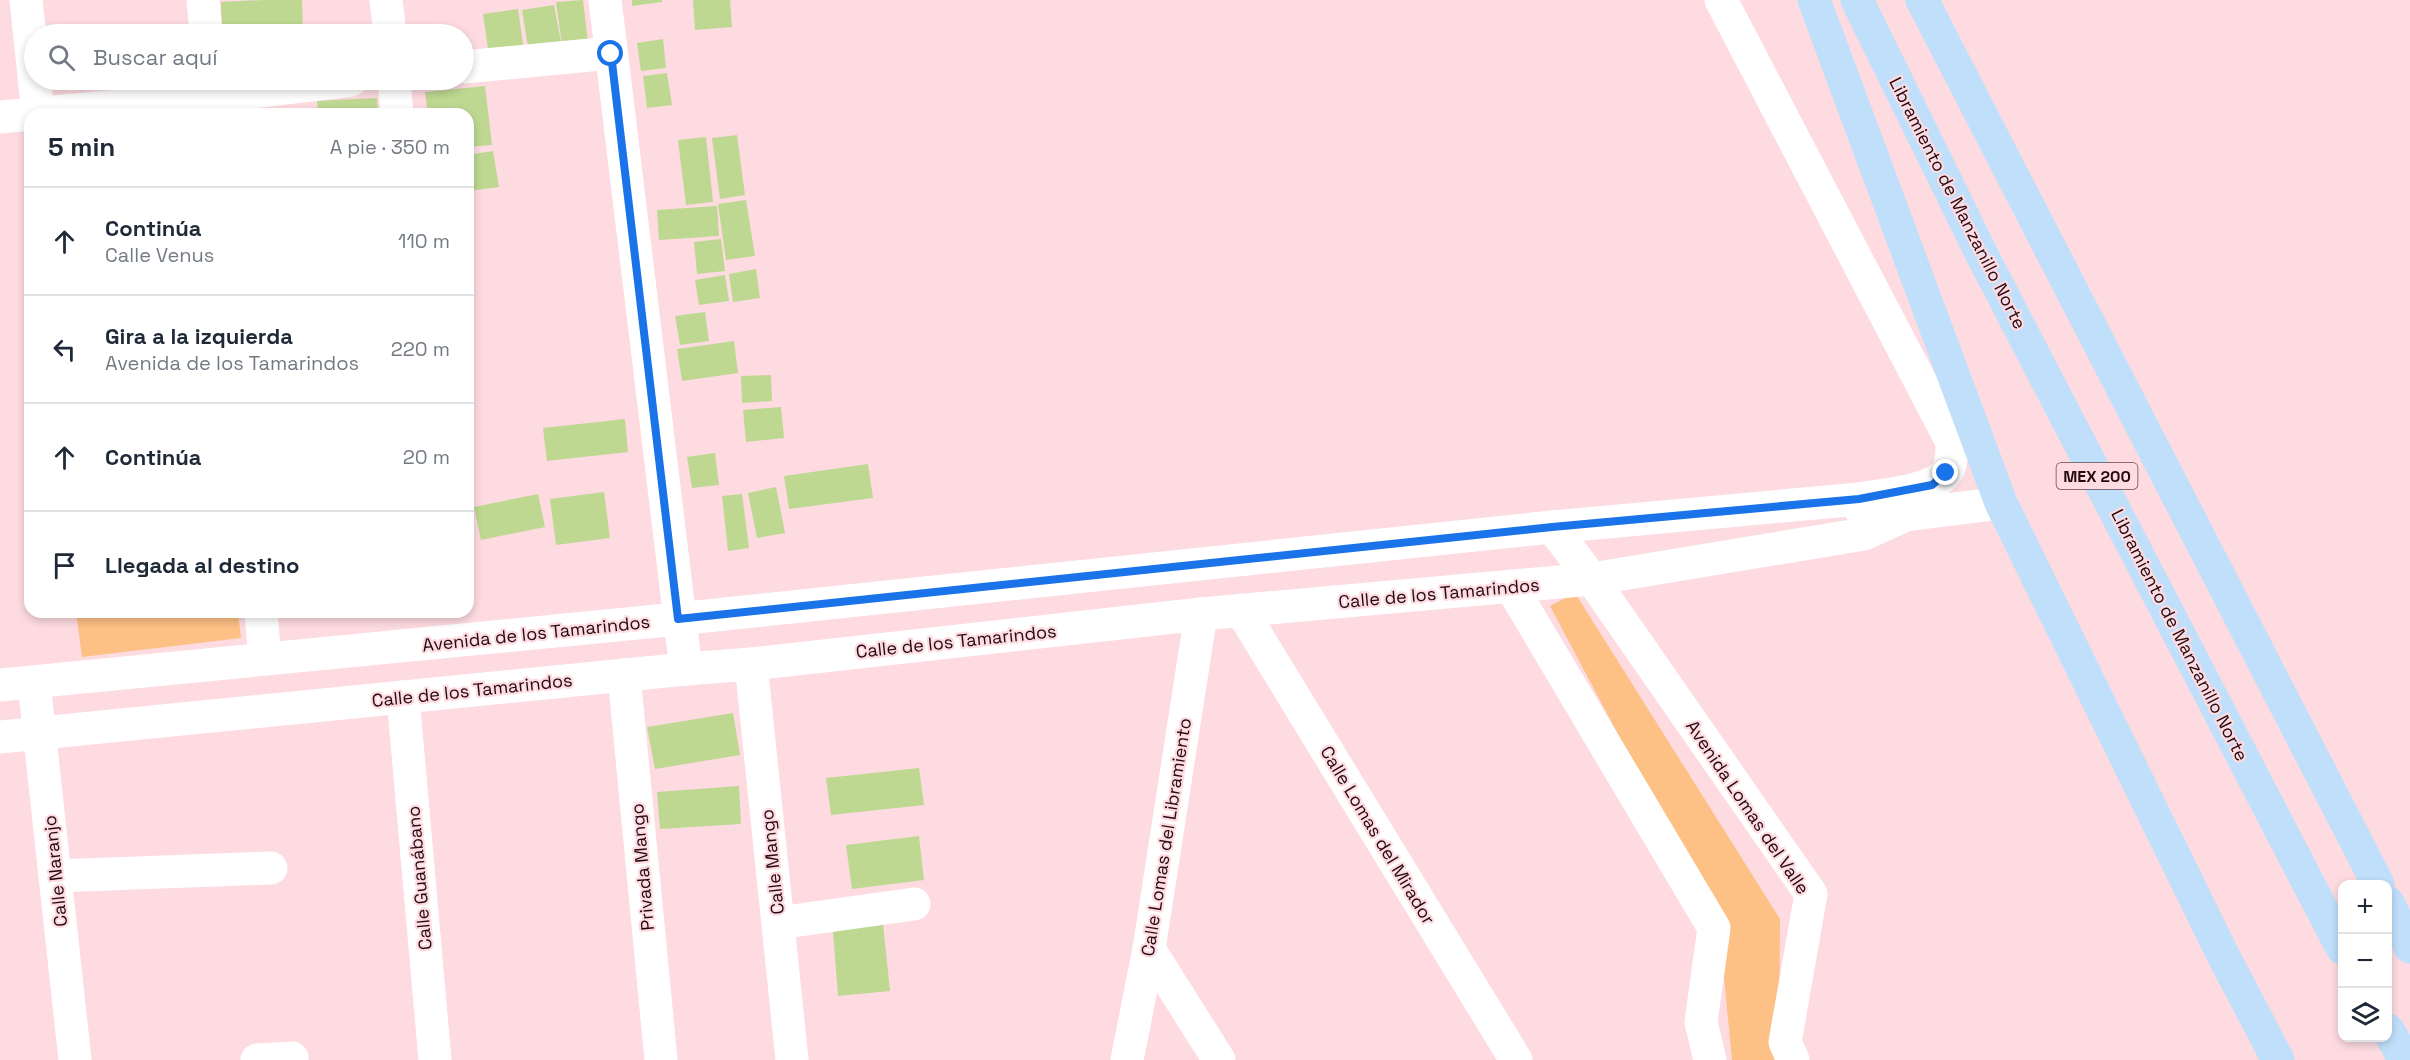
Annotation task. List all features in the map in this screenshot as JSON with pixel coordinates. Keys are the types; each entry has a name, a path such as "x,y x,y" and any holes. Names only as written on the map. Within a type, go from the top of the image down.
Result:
{"highway":[{"path":"1814,0 2001,503 2223,955 2278,1060"},
{"name":"Libramiento de Manzanillo Norte","path":"1857,0 1982,255 2338,938"},
{"name":"MEX 200","path":"1922,0 2375,880"},
{"path":"1939,0 1988,130"},
{"path":"2392,911 2410,947"},
{"path":"2392,1037 2405,1060"}],"street":[{"path":"26,0 29,24"},
{"path":"203,0 205,24"},
{"path":"386,0 389,24"},
{"path":"605,0 678,619 686,669"},
{"path":"1721,0 1952,442 1952,457 1946,473 1932,485 1859,499 1864,534"},
{"path":"474,66 611,54"},
{"path":"35,90 37,108"},
{"path":"100,108 270,90"},
{"path":"395,90 396,108"},
{"path":"0,117 24,115"},
{"name":"Avenida de los Tamarindos","path":"0,685 678,619 1552,527 1859,499 1906,515 2001,503"},
{"name":"Calle de los Tamarindos","path":"0,737 751,664 1241,610 1512,588 1592,579 1864,534 1906,515"},
{"name":"Avenida Lomas del Valle","path":"1552,527 1592,579 1811,894 1785,1042 1793,1060"},
{"path":"1512,588 1714,928 1701,1022 1710,1060"},
{"name":"Calle Lomas del Mirador","path":"1241,610 1516,1060"},
{"name":"Calle Lomas del Libramiento","path":"1127,1060 1149,950 1201,614"},
{"path":"262,618 265,659"},
{"name":"Calle Mango","path":"751,664 792,1060"},
{"name":"Privada Mango","path":"624,675 661,1060"},
{"name":"Calle Naranjo","path":"34,683 75,1060"},
{"name":"Calle Guanábano","path":"403,697 435,1060"},
{"path":"56,876 271,868"},
{"path":"778,924 914,904"},
{"path":"1149,950 1219,1060"},
{"path":"257,1060 292,1058"}],"shaded area":[{"path":"1575,593 1780,919 1779,1048 1785,1060 1732,1060 1719,925 1550,606"},
{"path":"77,618 239,618 241,638 82,657"}],"building":[{"path":"302,0 303,24 222,24 221,2"},
{"path":"583,0 588,42 562,45 556,2"},
{"path":"632,0 662,0 662,2 632,6"},
{"path":"693,0 730,0 732,27 695,30"},
{"path":"554,5 561,42 528,47 522,10"},
{"path":"518,9 524,51 489,55 483,14"},
{"path":"663,39 666,68 641,71 637,43"},
{"path":"667,73 672,105 647,108 643,76"},
{"path":"485,86 492,145 474,146 474,108 427,108 425,92 474,90 474,87"},
{"path":"377,98 378,108 318,108 317,101"},
{"path":"737,135 745,195 720,199 712,138"},
{"path":"706,137 713,202 686,205 678,140"},
{"path":"493,151 499,187 474,190 474,154"},
{"path":"746,200 755,256 726,260 718,204"},
{"path":"717,206 719,236 659,240 657,210"},
{"path":"721,239 725,271 697,274 694,242"},
{"path":"756,269 760,298 733,302 729,274"},
{"path":"725,275 729,301 699,305 695,280"},
{"path":"705,312 709,341 680,345 675,316"},
{"path":"734,341 738,373 682,381 677,349"},
{"path":"771,375 772,401 742,403 741,376"},
{"path":"781,407 784,438 746,442 743,410"},
{"path":"625,419 628,452 547,461 543,428"},
{"path":"715,453 719,485 692,488 687,457"},
{"path":"868,464 873,498 789,509 784,476"},
{"path":"776,487 785,533 757,538 748,493"},
{"path":"604,492 610,538 556,545 550,499"},
{"path":"538,494 545,527 481,540 474,507"},
{"path":"742,494 749,548 728,551 722,496"},
{"path":"733,713 740,755 655,769 647,727"},
{"path":"919,768 924,805 831,815 826,778"},
{"path":"739,786 741,824 660,829 657,792"},
{"path":"919,836 924,880 852,889 846,845"},
{"path":"882,914 890,991 838,996 832,919"}],"route":[{"path":"611,54 678,619 1552,527 1859,499 1932,485 1946,473"}]}
